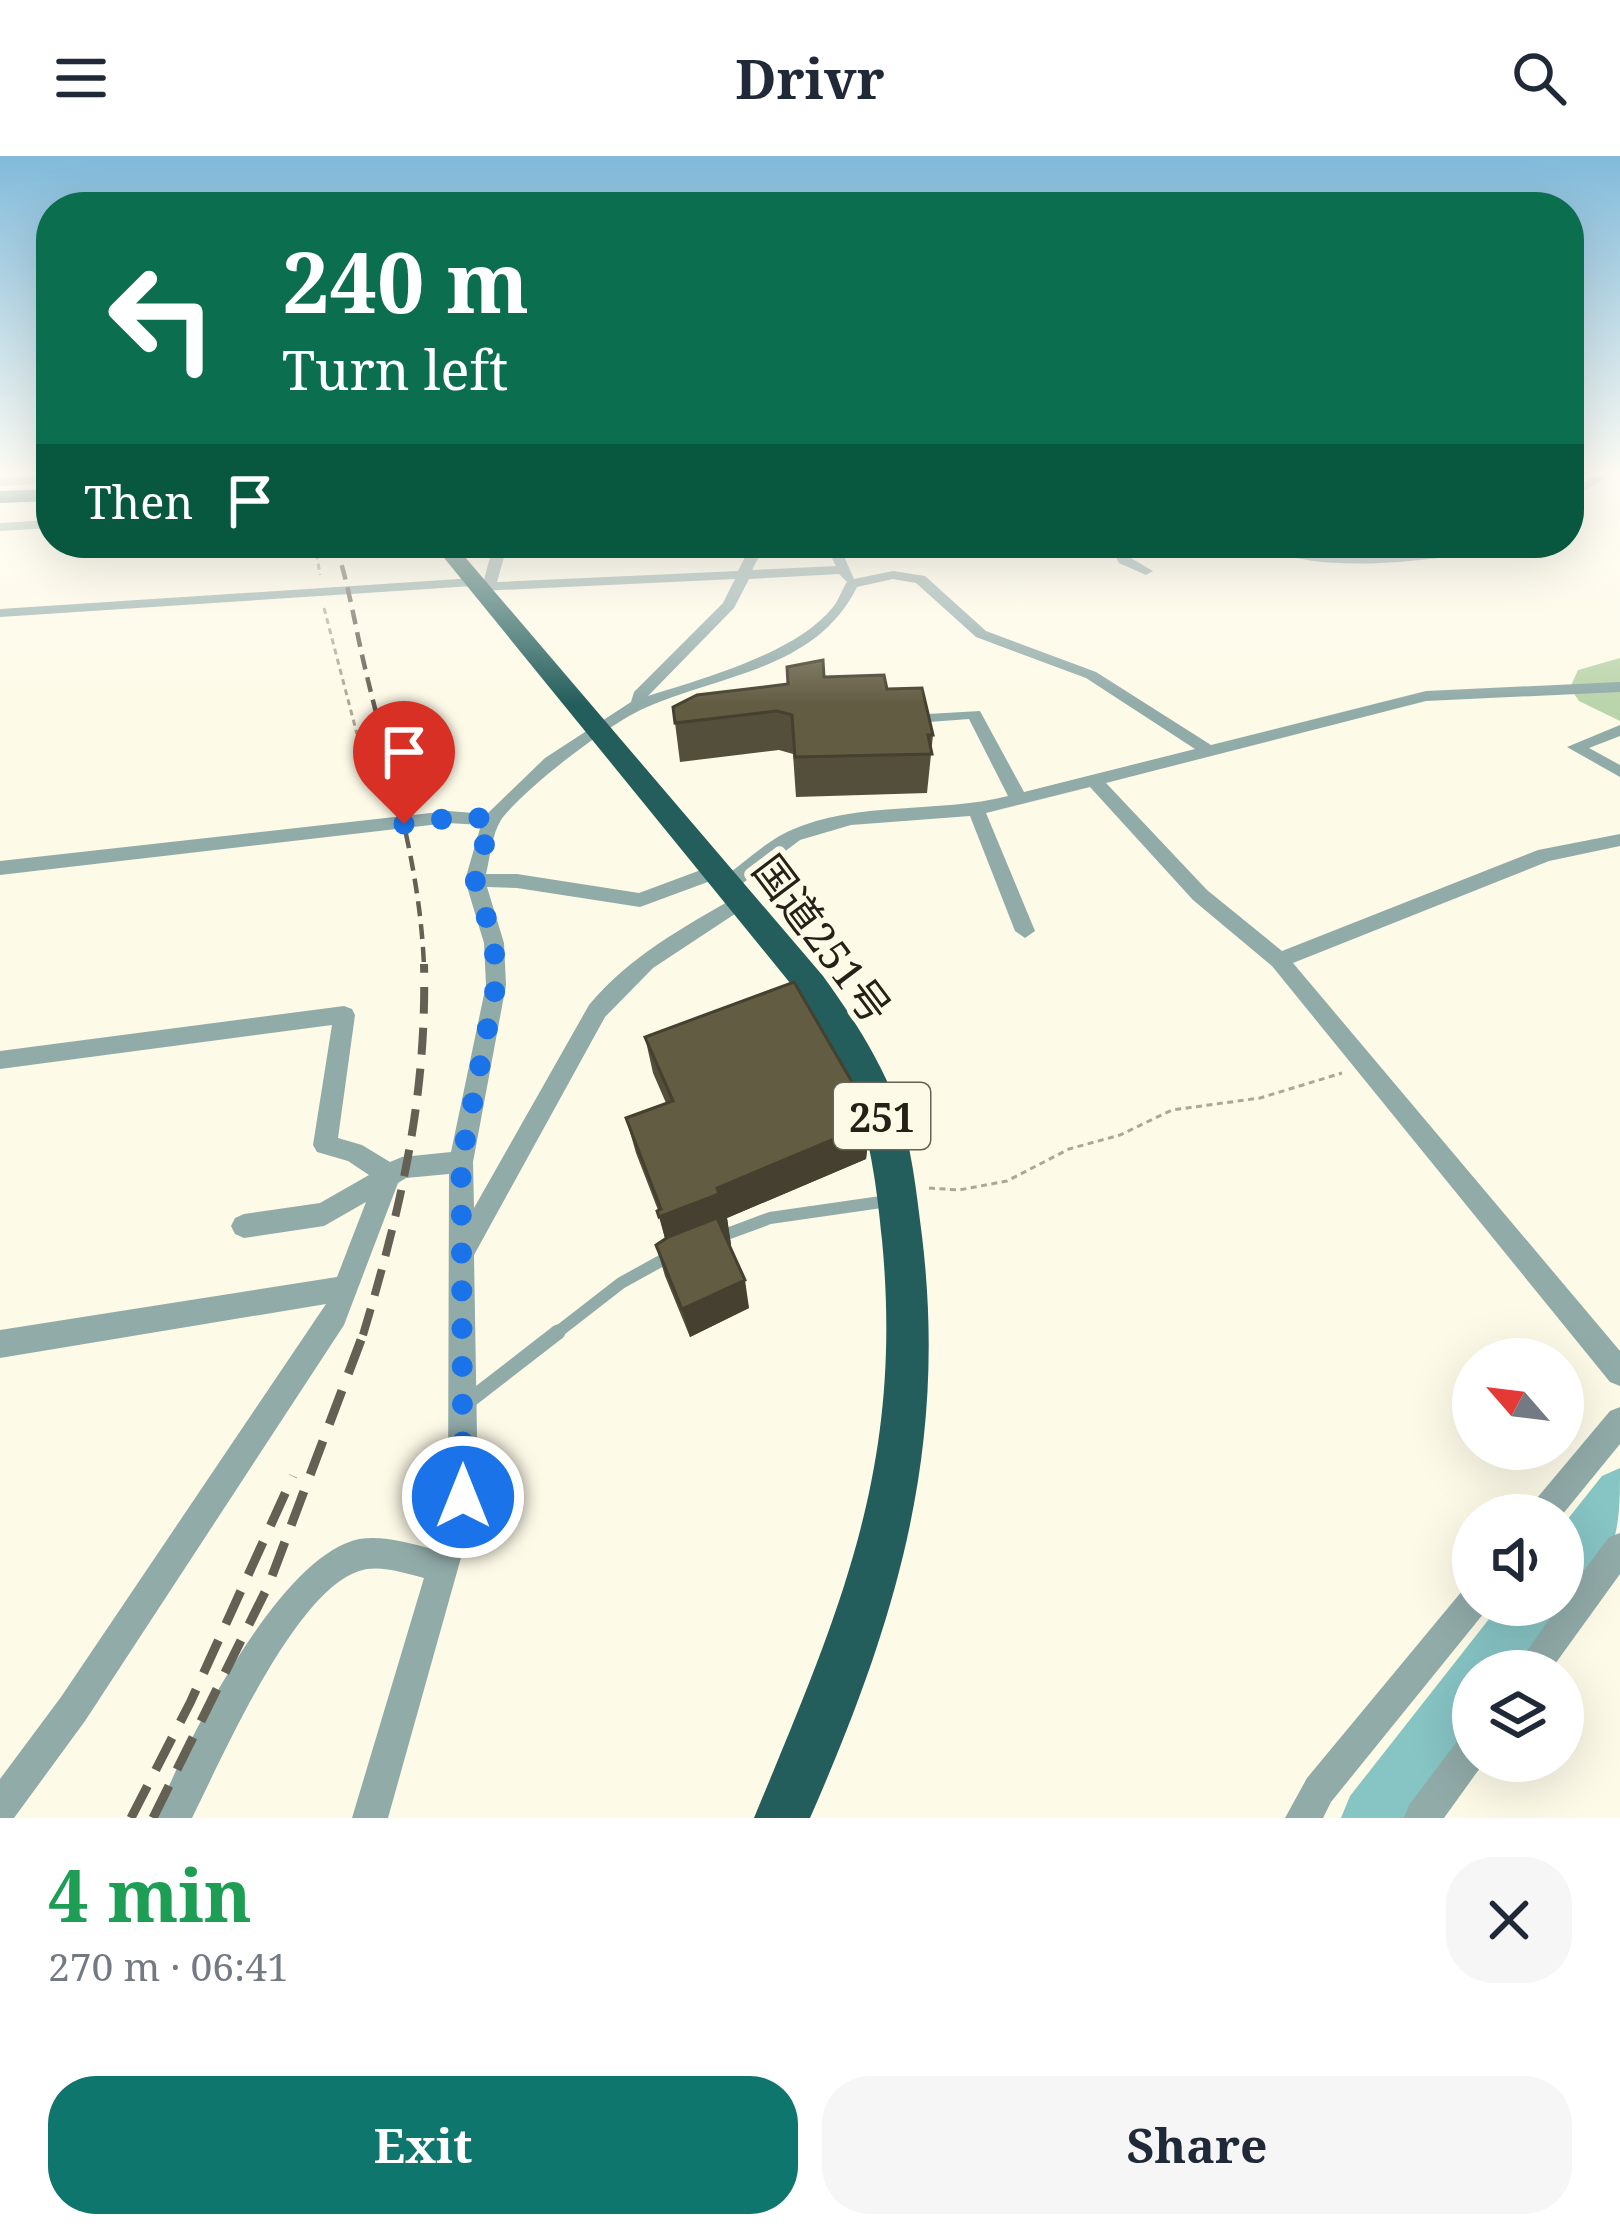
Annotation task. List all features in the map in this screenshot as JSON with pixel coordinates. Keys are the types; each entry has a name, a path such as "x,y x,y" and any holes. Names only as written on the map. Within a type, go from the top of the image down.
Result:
{"highway":[{"name":"国道251号","path":"456,558 730,886 838,1024 878,1102 898,1193 910,1368 900,1449 876,1564 849,1658 782,1818"}],"street":[{"path":"481,584 494,558"},
{"path":"639,704 640,695 729,605 751,558"},
{"path":"370,1818 463,1497 461,1162 496,985 494,943 475,880 491,820 528,781 639,704 774,658 839,610 847,577 838,558"},
{"path":"1123,558 1146,571"},
{"path":"0,614 319,589 743,573 893,575 920,579 981,634 1091,675 1209,751"},
{"path":"460,1256 597,1011 618,982 794,836 850,819 976,810 1426,696 1620,687"},
{"path":"916,718 974,713 1019,800"},
{"path":"1620,730 1575,747 1620,772"},
{"path":"1094,782 1200,895 1280,960 1620,1372"},
{"path":"976,810 1025,931"},
{"path":"0,868 448,817 491,820"},
{"path":"1280,960 1545,855 1620,840"},
{"path":"475,880 517,880 640,900 730,886"},
{"path":"0,1060 344,1015 325,1145 354,1152 389,1174"},
{"path":"244,1226 324,1214 402,1168 461,1162"},
{"path":"0,1808 15,1771 335,1316 389,1174"},
{"path":"0,1344 347,1288"},
{"path":"1560,1494 1620,1421"},
{"path":"1545,1650 1620,1548"},
{"path":"172,1818 265,1646 307,1591 351,1556 367,1554 445,1567"},
{"path":"1303,1818 1319,1790 1453,1626"},
{"path":"1422,1818 1452,1777"}],"lane":[{"path":"694,1247 770,1217 898,1193"},
{"path":"463,1406 620,1283 675,1254"}],"path":[{"path":"316,558 319,589 358,734"},
{"path":"898,1193 959,1190 1007,1180 1069,1149 1120,1135 1172,1110 1260,1098 1365,1067"}],"green space":[{"path":"1620,658 1620,721 1579,701 1570,688 1578,670"}],"building":[{"path":"823,660 824,677 884,675 887,689 922,688 933,735 928,735 932,754 795,757 792,715 777,711 675,723 673,707 697,695 788,684 787,667"},
{"path":"794,982 866,1106 870,1124 659,1217 661,1209 626,1118 673,1101 645,1037"},
{"path":"727,1214 717,1218 745,1280 682,1309 656,1245 668,1237"}],"waterway":[{"path":"1584,1541 1620,1494"},
{"path":"1500,1650 1519,1626"},
{"path":"1372,1818 1452,1713"}],"railway":[{"path":"339,558 410,853 424,967"},
{"path":"363,1334 409,1152 421,1060 424,967"},
{"path":"153,1818 269,1584 363,1334"},
{"path":"131,1818 190,1703 293,1476"}],"route":[{"path":"404,824 467,816 491,820 475,880 494,943 496,985 461,1162 463,1497"}]}
